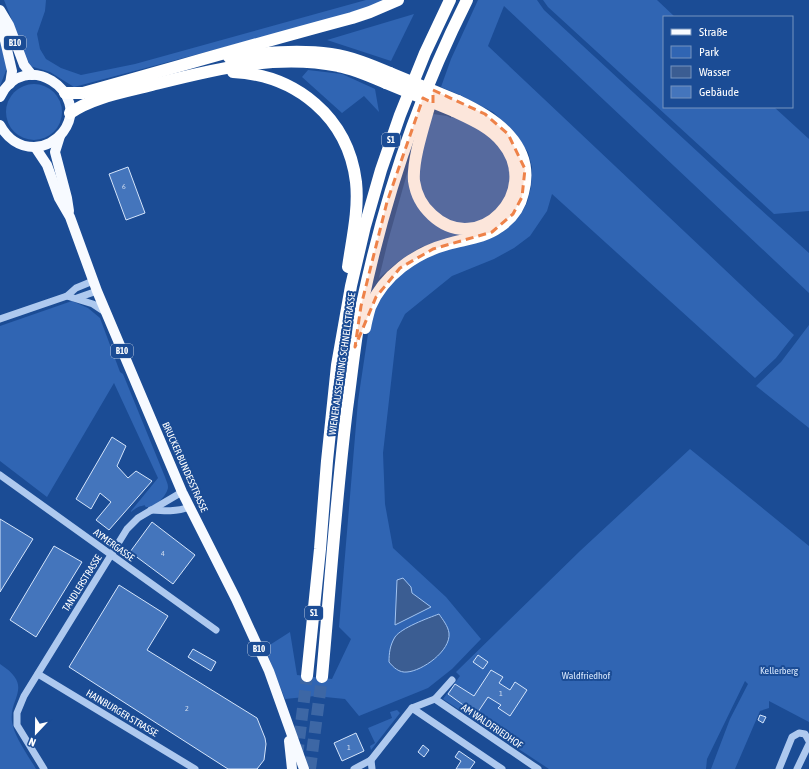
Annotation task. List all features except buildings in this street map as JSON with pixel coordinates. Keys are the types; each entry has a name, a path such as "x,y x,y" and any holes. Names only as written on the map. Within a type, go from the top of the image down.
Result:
{"highway":[{"path":"65,93 83,93 206,59 236,49 352,18 398,0"},
{"name":"WIENER AUSSENRING SCHNELLSTRASSE","path":"307,676 337,364 351,286 365,226 381,170 400,115 425,53 450,0"},
{"name":"WIENER AUSSENRING SCHNELLSTRASSE","path":"322,678 341,461 361,306 387,202 410,133 432,74 467,0"},
{"path":"206,59 268,53 317,52 346,57 388,78 456,106 485,114 515,142 523,160 525,169 525,187 520,201 508,221 492,232 421,254 400,268 381,289 376,297 370,308 363,332 355,347"},
{"path":"70,113 88,103 212,70 233,66 263,63 309,62 352,69 388,78"},
{"path":"212,70 257,74 281,82 306,96 325,113 334,125 343,140 350,157 356,182 356,208 348,269 351,286"},
{"path":"432,74 433,93 414,172 416,189 422,204 435,218 458,228 468,228 486,224 500,214 510,201 516,177 512,159 502,141 456,106"}],"main road":[{"name":"B10","path":"0,10 9,25 24,65 32,75"},
{"name":"B10","path":"0,19 12,71 10,84"},
{"path":"0,98 3,91 16,79 32,75 42,76 51,80 65,93 69,103 70,113"},
{"name":"B10","path":"60,136 68,122 70,113"},
{"path":"1,129 17,144 26,147 44,146 60,136"},
{"name":"BRUCKER BUNDESSTRASSE","path":"60,136 55,152 67,198 70,217"},
{"name":"BRUCKER BUNDESSTRASSE","path":"35,147 47,166 59,198 70,217 96,291 182,492 254,637 269,671 287,723"},
{"name":"B10","path":"287,723 292,769"},
{"name":"B10","path":"287,723 304,769"}],"street":[{"path":"0,319 67,296 76,288 93,281"},
{"path":"77,298 96,291"},
{"path":"67,296 93,304 105,312"},
{"name":"AYMERGASSE","path":"0,475 216,630"},
{"name":"TANDLERSTRASSE","path":"44,769 17,725 17,713 24,696 127,529 138,518 182,492"},
{"path":"151,510 169,511 189,507"},
{"name":"HAINBURGER STRASSE","path":"38,674 195,769"},
{"path":"354,769 371,760 412,708 435,699 452,680"},
{"name":"AM WALDFRIEDHOF","path":"435,699 538,769"},
{"path":"412,708 502,769"},
{"path":"779,769 792,737 799,733 805,734 809,741"},
{"path":"798,769 809,744"},
{"path":"371,760 372,769"}],"highlighted area":[{"path":"433,90 485,114 508,134 525,169 522,197 513,214 492,232 433,249 400,268 376,297 355,347 361,306 387,202 423,98 433,103"}],"green space":[{"path":"4,0 46,0 45,11 37,34 40,49 46,59 61,68 81,75 135,64 366,0 386,0 360,11 74,87 50,72 30,66"},
{"path":"478,0 537,0 544,10 809,253 809,293 504,6 488,46 794,335 776,358 755,378 552,194 547,211 530,236 514,248 494,259 452,276 405,314 397,330 383,453 385,504 393,548 446,597 481,639 452,669 428,688 359,716 345,699 315,696 285,699 265,648 290,632 297,675 332,679 351,639 339,627 358,401 368,334 376,304 385,289 420,259 520,215 527,203 531,187 532,167 528,152 510,128 493,112 441,87 451,59"},
{"path":"543,0 657,0 674,16 663,16 663,108 775,108 809,139 809,211 774,214 548,7"},
{"path":"414,14 391,61 327,40"},
{"path":"0,41 7,68 0,86"},
{"path":"308,70 342,74 375,89 379,112 364,96 342,113 302,77"},
{"path":"34,84 45,86 54,92 60,101 62,112 60,123 54,132 45,138 34,140 23,138 14,132 8,123 6,112 8,101 14,92 23,86"},
{"path":"433,114 451,118 453,115 486,132 502,147 509,161 512,180 507,200 483,220 469,224 457,223 440,216 425,199 419,185 420,164 425,137"},
{"path":"408,170 424,214 472,232 421,247 399,261 379,278 388,241"},
{"path":"72,301 88,308 100,318 120,372 123,374 165,477 168,487 166,493 158,503 154,505 146,507 145,505 141,506 131,512 158,478 114,383 47,497 0,461 0,326"},
{"path":"809,325 809,428 756,386 781,362"},
{"path":"690,449 809,546 809,722 769,701 769,708 760,711 735,769 711,769 730,719 748,684 745,681 707,759 706,769 549,769 443,699 460,676 456,672 580,551"},
{"path":"0,664 11,672 17,680 18,687 12,717 13,726 20,742 36,769 0,769"},
{"path":"397,710 400,713 371,750 370,746 375,743 368,728 392,718 390,712"}],"water":[{"path":"403,578 411,587 412,593 431,607 395,625 397,580"},
{"path":"439,614 449,633 448,640 441,653 427,664 413,671 404,672 394,668 389,662 389,659 391,646 395,637 403,630"}],"tunnel":[{"path":"297,756 307,676"},
{"path":"310,769 322,677"}],"park label":[{"name":"Kellerberg","path":"779,670"},
{"name":"Waldfriedhof","path":"586,675"}]}
